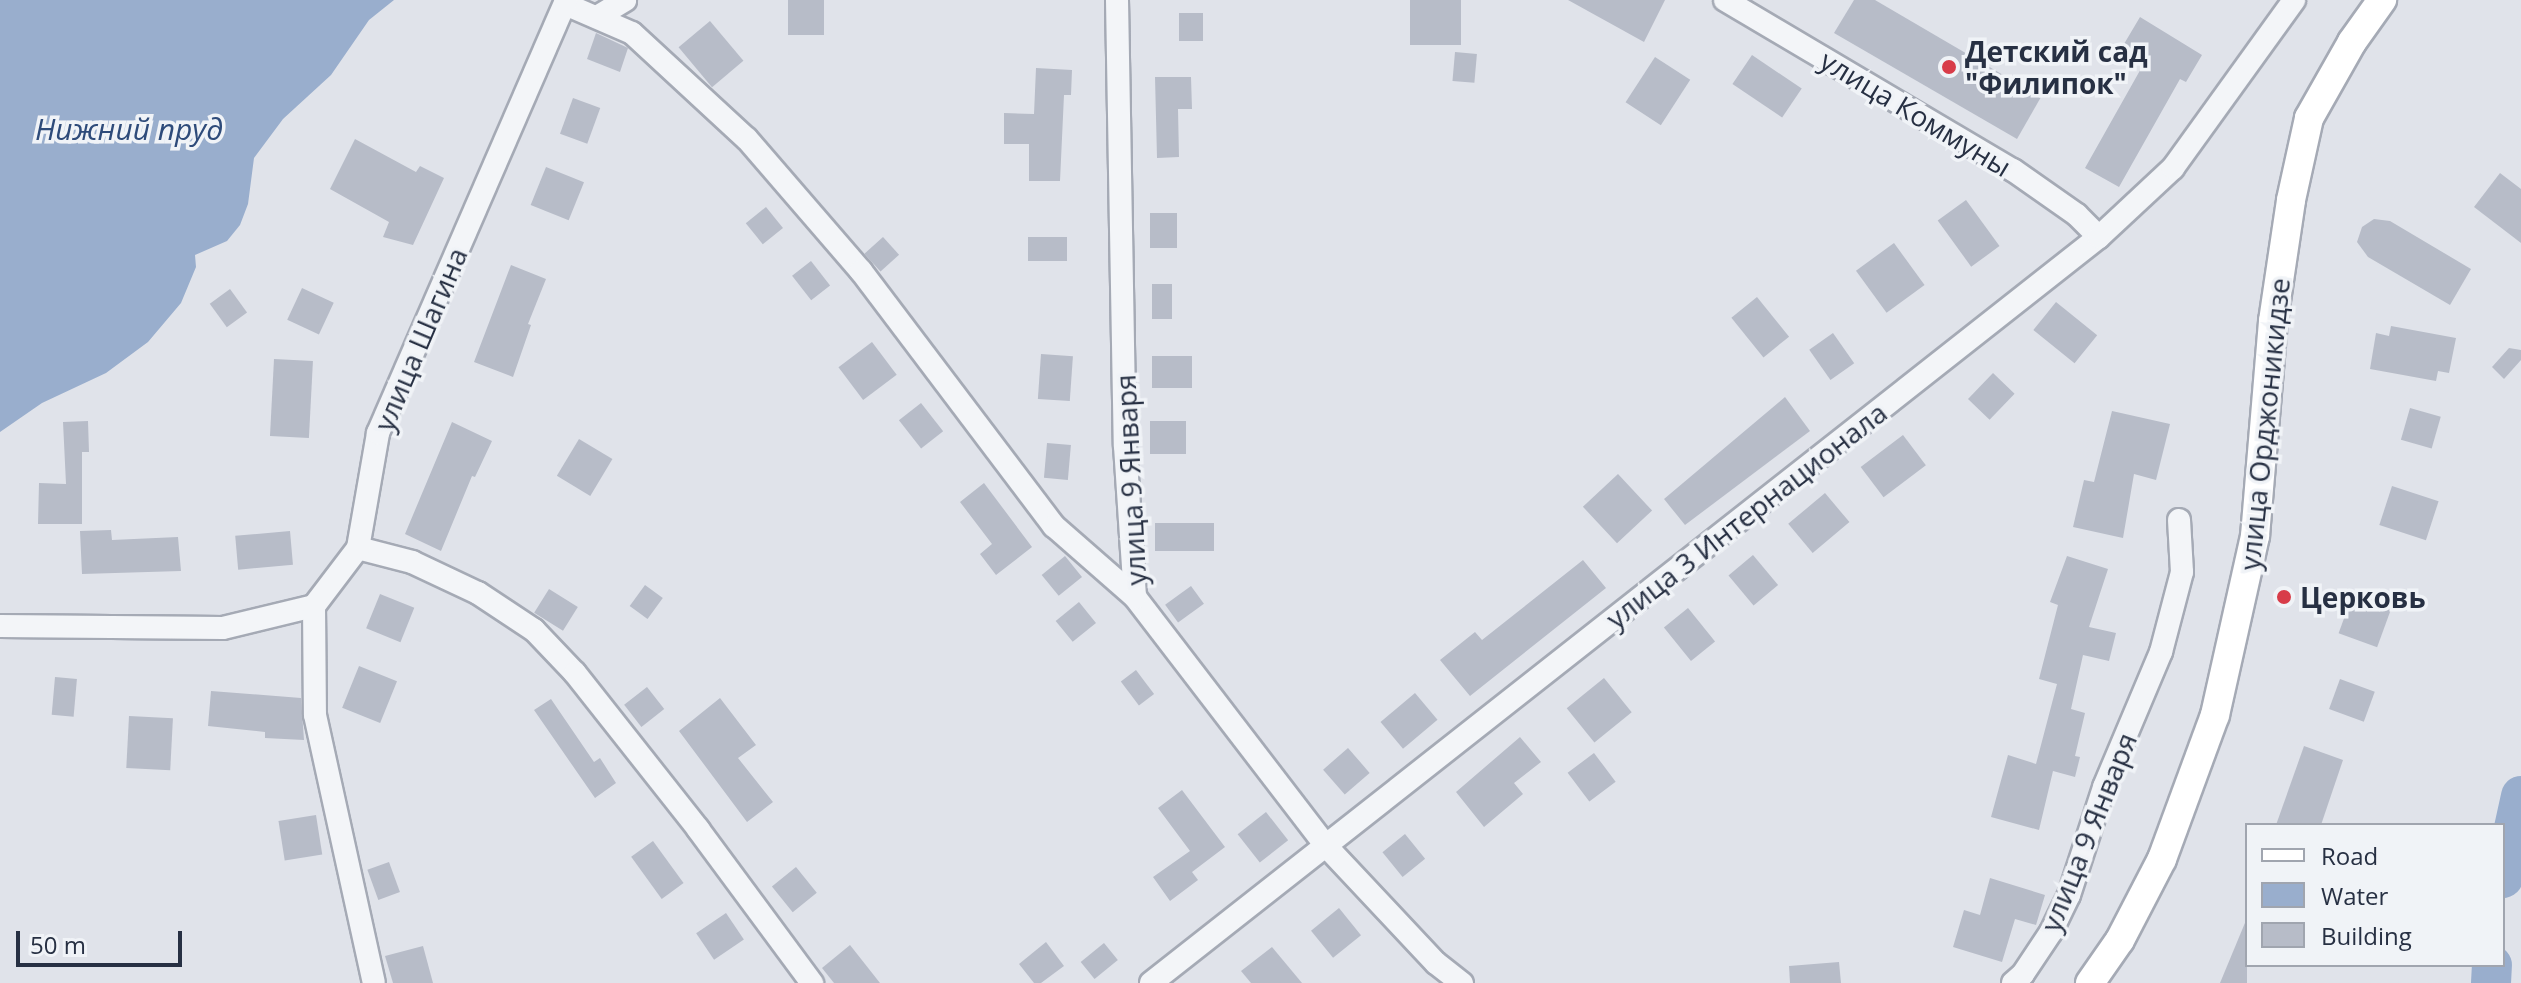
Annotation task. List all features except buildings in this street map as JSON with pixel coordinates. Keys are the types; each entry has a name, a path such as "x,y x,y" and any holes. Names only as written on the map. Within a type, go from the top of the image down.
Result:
{"main road":[{"name":"улица Орджоникидзе","path":"2090,983 2120,940 2162,859 2215,715 2255,536 2273,321 2291,200 2309,118 2352,42 2382,0"}],"street":[{"path":"597,17 625,0"},
{"name":"улица 9 Января","path":"1117,0 1125,446 1135,597 1327,847 1436,963 1462,983"},
{"name":"улица Коммуны","path":"1725,0 2013,170 2077,215 2099,237"},
{"name":"улица 3 Интернационала","path":"1151,983 2099,237 2173,168 2294,0"},
{"path":"566,2 632,33 747,139 861,271 1054,526 1135,597"},
{"name":"улица Шагина","path":"314,606 358,548 378,433 566,2"},
{"name":"улица 9 Января","path":"2013,983 2023,974 2051,932 2069,895 2104,787 2161,652 2182,572 2179,520"},
{"path":"358,548 412,562 478,593 534,630 575,673 680,805 812,983"},
{"path":"0,626 223,628 314,606 315,715 374,983"}],"water":[{"name":"Нижний пруд","path":"0,0 394,0 369,20 331,75 283,119 254,158 248,204 240,225 227,241 195,255 196,267 181,303 148,342 106,373 42,403 0,432"}],"waterway":[{"path":"2505,869 2521,796"},
{"path":"2491,983 2492,967"}],"place":[{"name":"Детский сад \"Филипок\"","path":"1949,67"},
{"name":"Церковь","path":"2284,597"}]}
